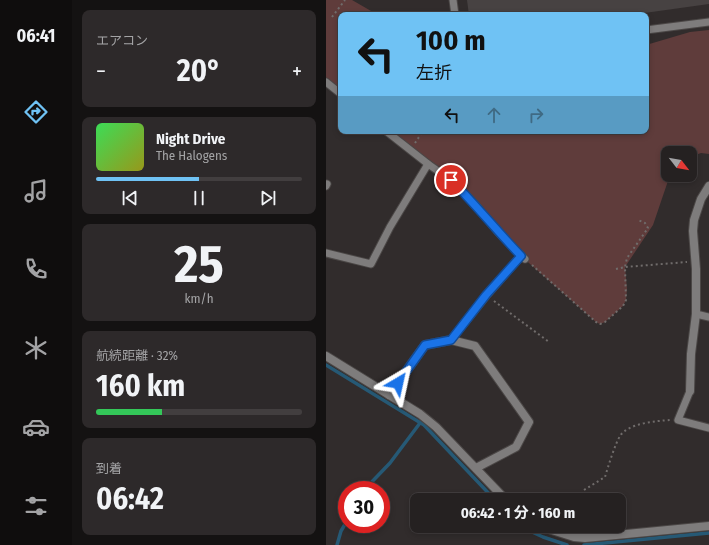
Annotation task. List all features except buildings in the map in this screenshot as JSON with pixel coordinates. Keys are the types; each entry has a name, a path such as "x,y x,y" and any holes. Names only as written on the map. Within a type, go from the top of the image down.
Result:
{"street":[{"path":"690,391 696,314 696,261 693,231 694,220 701,199 709,186"},
{"path":"389,396 425,345 451,340 475,346 529,422 516,447 476,468"},
{"path":"326,356 420,414 436,427 499,493"},
{"path":"560,533 585,542 709,526"}],"lane":[{"path":"453,0 454,12"},
{"path":"649,30 709,22"},
{"path":"326,82 338,92"},
{"path":"390,134 410,151 451,180 523,257 486,295 451,340"},
{"path":"326,253 371,264 390,227 428,164"},
{"path":"696,314 709,318"},
{"path":"690,391 678,420 709,428"}],"path":[{"path":"332,17 345,0"},
{"path":"410,151 421,134"},
{"path":"523,257 600,324 623,306 626,300 625,267 627,258 648,228 645,223 638,220"},
{"path":"616,269 696,261"},
{"path":"486,295 549,342"},
{"path":"584,490 605,477 620,435 632,427 655,421 678,420"}],"shaded area":[{"path":"326,0 352,0 373,12 338,12 338,92 326,82"},
{"path":"709,30 709,154 701,153 697,154 697,146 661,146 661,182 668,182 653,225 625,267 627,289 626,300 623,306 605,322 600,324 521,256 476,205 390,134 649,134 649,44 690,32"}],"waterway":[{"path":"326,365 424,425 488,493"},
{"path":"373,481 390,463 420,423"},
{"path":"337,545 340,533"},
{"path":"534,533 567,545"},
{"path":"584,545 709,533"}],"route":[{"path":"398,383 425,345 451,340 486,295 521,256 498,232 476,205 451,180"}]}
